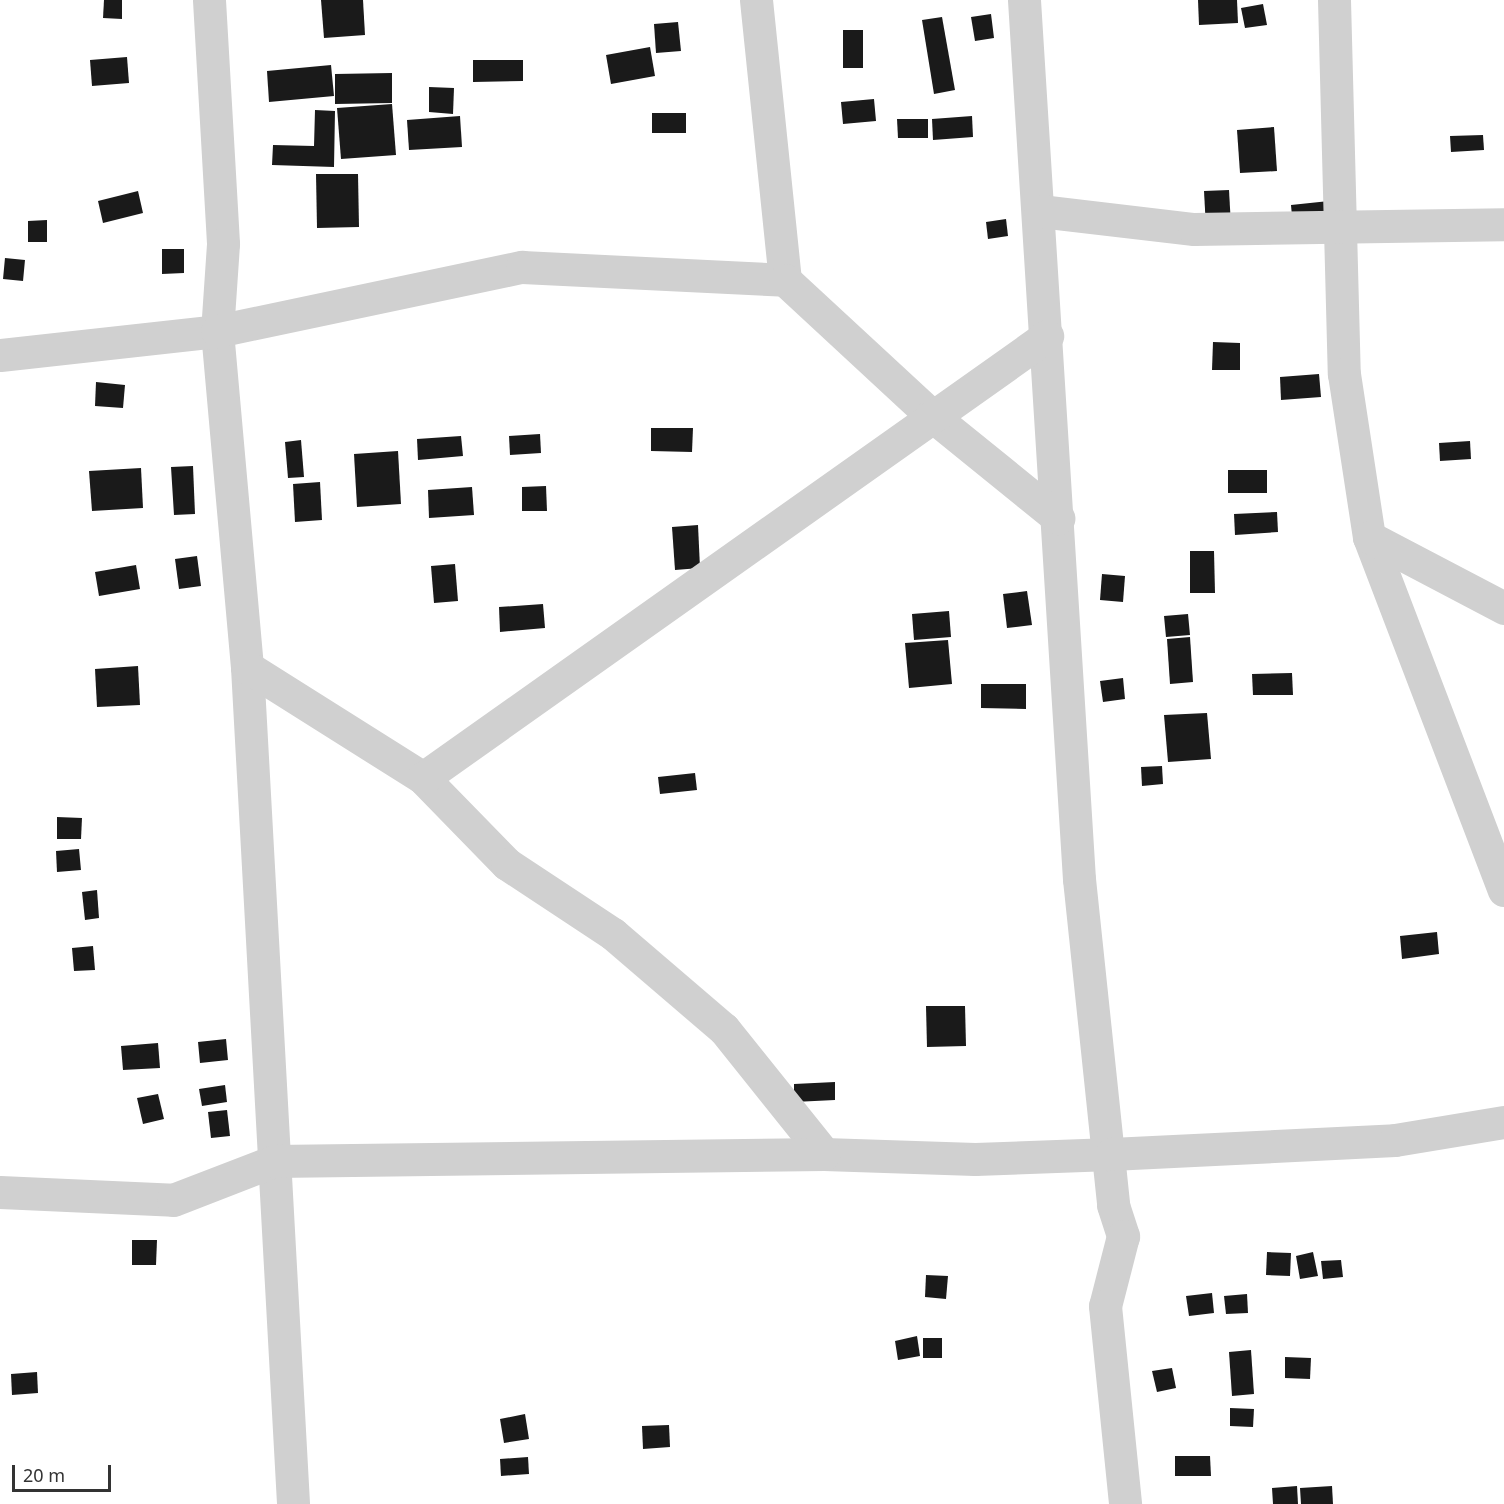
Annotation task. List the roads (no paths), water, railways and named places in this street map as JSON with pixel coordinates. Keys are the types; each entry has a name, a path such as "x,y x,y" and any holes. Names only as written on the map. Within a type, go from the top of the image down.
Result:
{"street":[{"path":"210,0 223,244 217,331 247,668 294,1504"},
{"path":"756,0 785,280"},
{"path":"1024,0 1040,211 1079,879 1112,1154 1113,1205 1123,1236 1105,1306 1125,1504"},
{"path":"1334,0 1336,223 1344,374 1369,537 1504,890"},
{"path":"1040,211 1194,229 1336,223 1504,224"},
{"path":"0,356 217,331 522,267 785,280 931,415 1058,518"},
{"path":"423,778 931,415 1047,336"},
{"path":"1369,537 1504,608"},
{"path":"247,668 423,778 507,864 613,934 724,1029 824,1154"},
{"path":"0,1192 173,1200 274,1161 824,1154 975,1159 1395,1140 1504,1122"}]}
